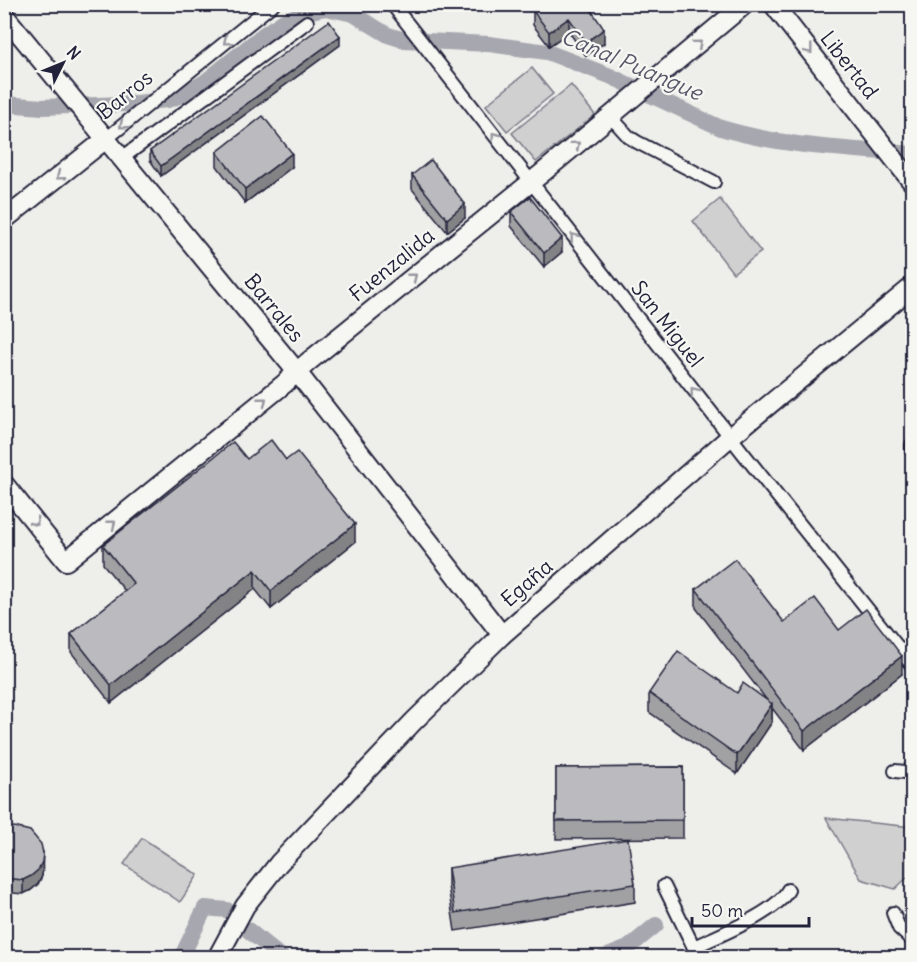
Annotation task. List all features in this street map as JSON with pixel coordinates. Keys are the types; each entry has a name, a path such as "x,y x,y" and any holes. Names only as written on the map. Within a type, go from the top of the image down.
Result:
{"street":[{"name":"Barros","path":"6,217 273,4"},
{"name":"San Miguel","path":"392,4 730,437 912,665"},
{"name":"Fuenzalida","path":"4,484 66,561 531,182 745,4"},
{"name":"Libertad","path":"773,4 912,182"},
{"name":"Barrales","path":"4,15 297,372 502,635"},
{"path":"122,158 307,22"},
{"path":"610,116 629,137 714,182"},
{"name":"Egaña","path":"217,957 245,906 279,863 414,721 502,635 730,437 912,287"},
{"path":"912,445 912,451"},
{"path":"895,771 905,772 912,769"},
{"path":"664,886 697,952 770,909 782,900 788,890"},
{"path":"893,913 898,928 912,940"}],"shaded area":[{"path":"532,68 553,94 507,131 486,105"},
{"path":"571,85 595,115 536,162 512,133"},
{"path":"720,199 761,252 733,273 693,221"},
{"path":"826,818 912,827 912,873 895,889 861,879"},
{"path":"142,838 198,875 180,902 124,864"}],"building":[{"path":"542,4 587,4 604,29 586,42 569,18 549,32 533,11"},
{"path":"329,21 340,36 161,166 150,151"},
{"path":"263,116 292,153 245,189 217,152"},
{"path":"431,160 465,204 447,219 412,175"},
{"path":"530,197 562,238 544,253 511,212"},
{"path":"271,440 286,460 297,452 355,524 271,591 255,570 111,685 71,634 134,584 103,545 233,442 247,459"},
{"path":"735,559 784,622 815,598 839,630 866,609 902,656 804,731 696,589"},
{"path":"678,651 737,693 743,683 772,704 737,755 649,693"},
{"path":"683,767 683,820 556,821 556,768"},
{"path":"14,827 30,831 41,844 43,853 38,870 23,880 4,878 4,829"},
{"path":"628,839 635,884 455,913 448,868"}],"waterway":[{"name":"Canal Puangue","path":"4,104 42,107 168,100 205,82 284,21 306,12 326,8 353,14 388,35 404,40 489,44 547,52 610,76 721,128 744,134 816,146 912,154"},
{"path":"181,958 205,908 227,910"},
{"path":"603,958 628,948 656,925"},
{"path":"248,930 282,958"}]}
